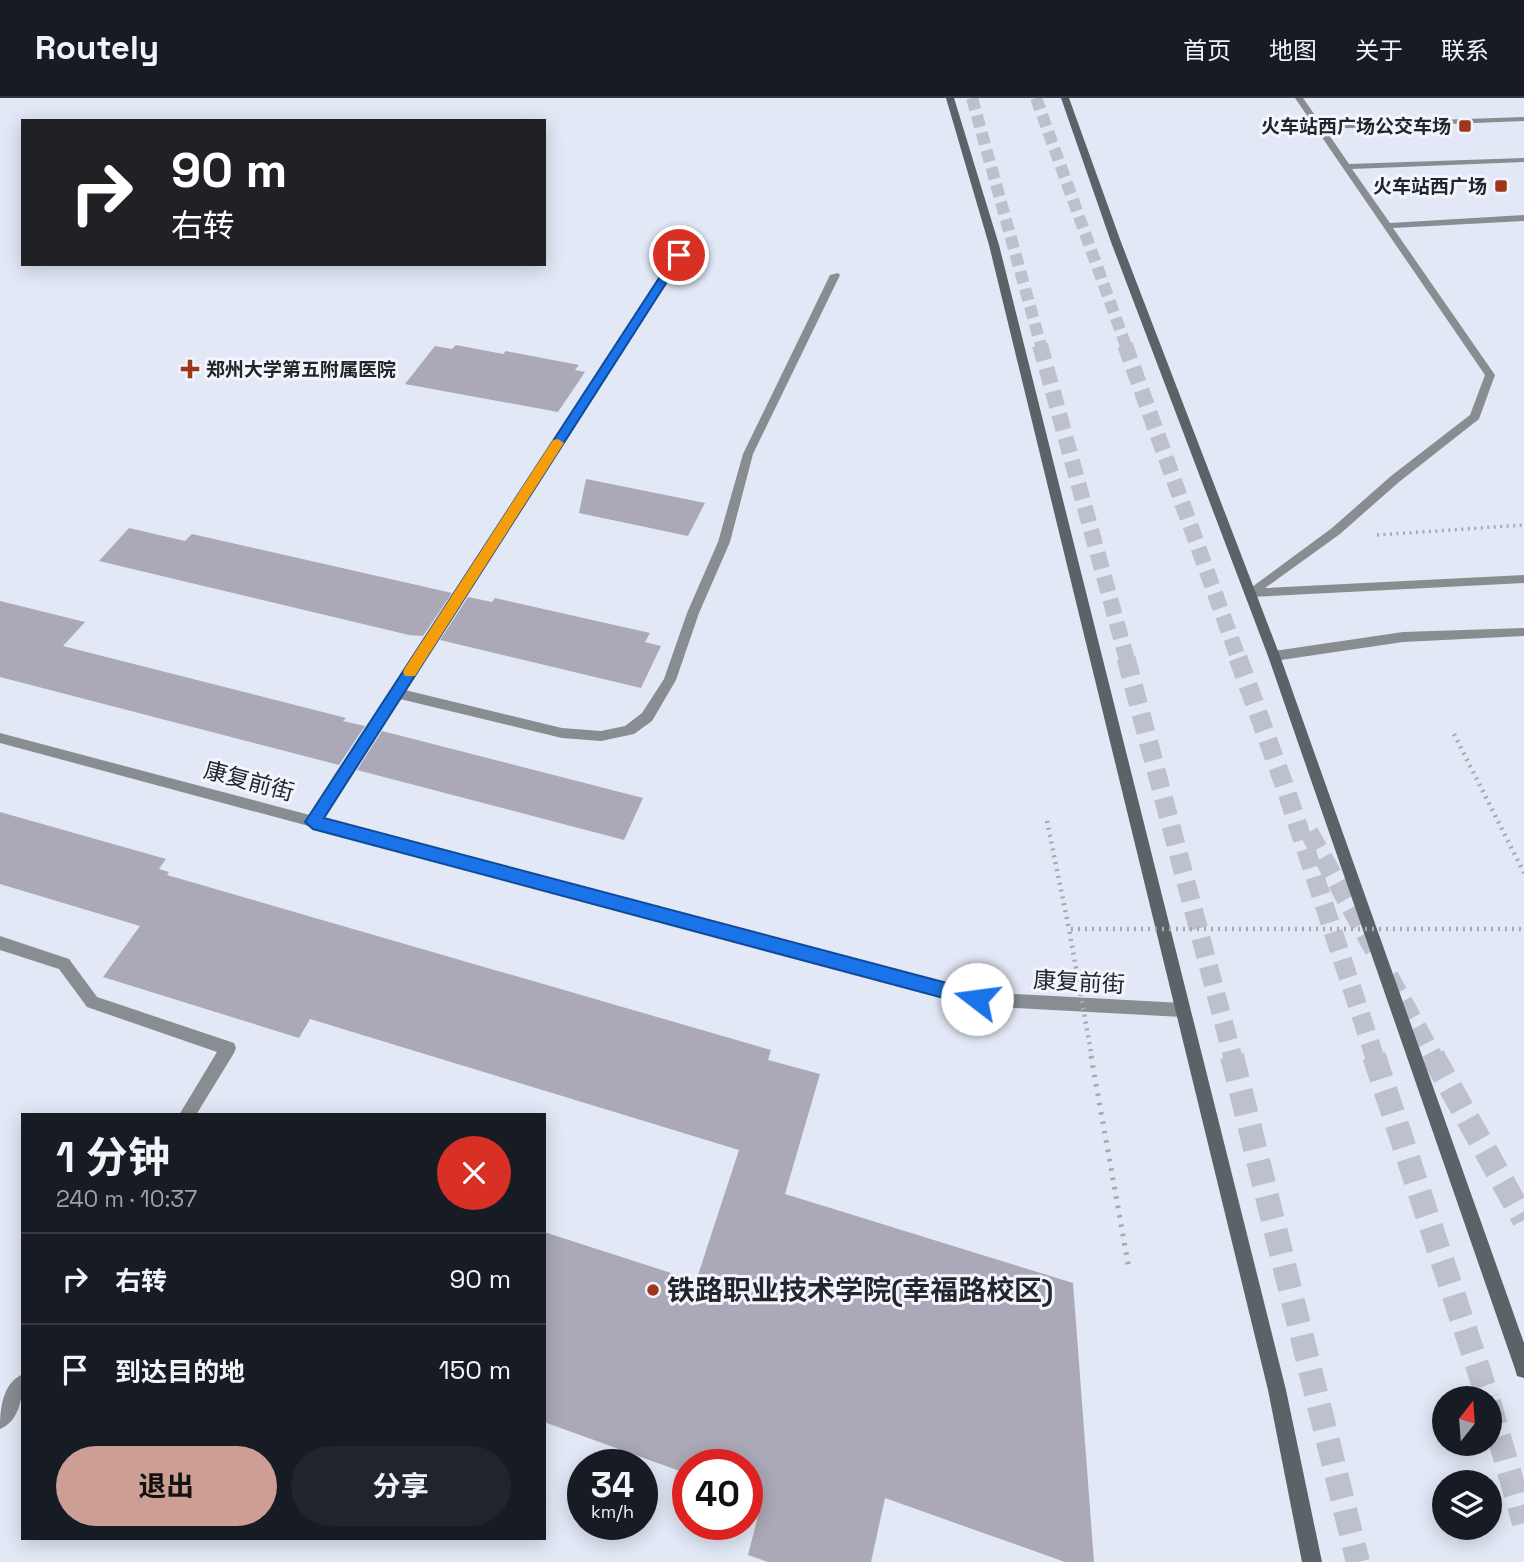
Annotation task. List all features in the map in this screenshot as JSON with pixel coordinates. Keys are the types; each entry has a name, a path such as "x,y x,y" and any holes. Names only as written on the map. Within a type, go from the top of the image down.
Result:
{"main road":[{"path":"950,98 994,245 1277,1390 1311,1562"},
{"path":"1065,98 1116,242 1274,656 1524,1369"}],"street":[{"path":"1250,593 1336,531 1395,479 1475,417 1490,375 1299,98"},
{"path":"1319,127 1524,119"},
{"path":"1347,167 1524,160"},
{"path":"1387,226 1524,218"},
{"path":"313,822 694,232"},
{"path":"397,693 562,733 601,736 629,730 647,717 670,680 693,613 724,542 748,454 835,275"},
{"path":"1250,593 1524,579"},
{"path":"1274,656 1404,637 1524,632"},
{"name":"康复前街","path":"0,738 977,999 1182,1010"},
{"path":"0,943 64,964 92,1002 228,1048 188,1113"},
{"path":"0,1420 21,1386"}],"path":[{"path":"1364,536 1524,525"},
{"path":"1454,734 1524,873"},
{"path":"1047,821 1069,929 1129,1269"},
{"path":"1069,929 1524,929"}],"building":[{"path":"456,345 503,354 506,351 579,365 575,370 585,372 558,412 405,384 435,346 452,349"},
{"path":"586,479 705,503 688,536 579,513"},
{"path":"129,528 185,541 192,534 452,593 423,636 409,635 99,561"},
{"path":"468,597 492,602 495,598 650,633 645,642 661,646 641,688 440,640"},
{"path":"0,601 85,622 63,646 346,718 343,721 365,726 339,765 0,677"},
{"path":"382,731 643,798 624,840 357,770"},
{"path":"0,812 166,859 159,869 169,872 167,875 771,1050 768,1060 820,1074 785,1194 1073,1283 1094,1562 1065,1562 885,1498 871,1562 768,1562 748,1555 752,1540 763,1540 763,1449 672,1449 672,1468 658,1463 658,1449 619,1449 546,1423 546,1233 696,1281 739,1150 310,1019 299,1038 103,977 140,926 0,884"}],"tunnel":[{"path":"972,98 1041,346"},
{"path":"1036,98 1126,346"},
{"path":"1040,345 1127,660"},
{"path":"1125,345 1239,660"},
{"path":"1126,658 1233,1058"},
{"path":"1238,658 1286,790 1375,1058"},
{"path":"1309,832 1374,950"},
{"path":"1389,976 1434,1058"},
{"path":"1232,1056 1358,1562"},
{"path":"1374,1056 1484,1386"},
{"path":"1433,1056 1524,1220"},
{"path":"1502,1447 1524,1523"}],"slow traffic":[{"path":"410,672 558,443"}],"place":[{"name":"火车站西广场公交车场","path":"1465,126"},
{"name":"火车站西广场","path":"1501,186"},
{"name":"郑州大学第五附属医院","path":"190,369"},
{"name":"铁路职业技术学院(幸福路校区)","path":"653,1290"}],"route":[{"path":"679,255 313,822 977,999"}]}
